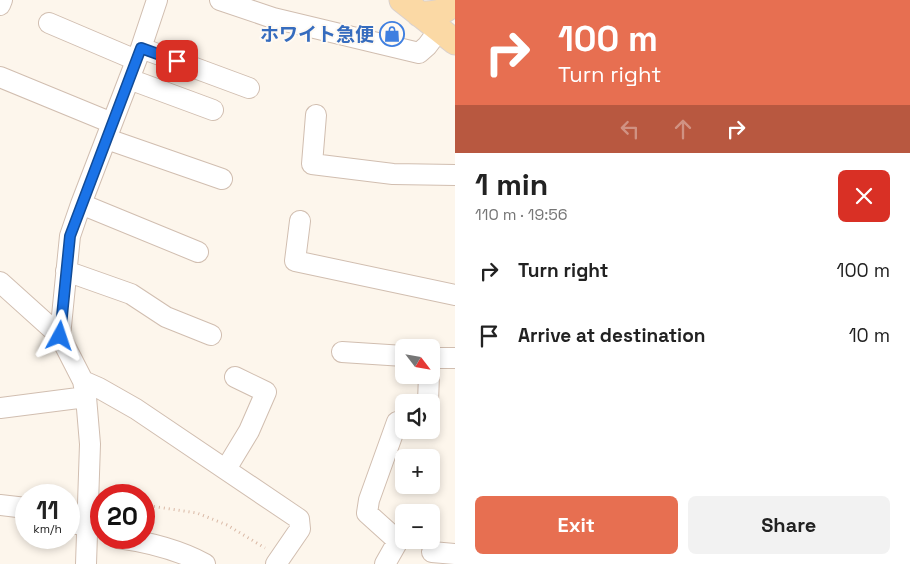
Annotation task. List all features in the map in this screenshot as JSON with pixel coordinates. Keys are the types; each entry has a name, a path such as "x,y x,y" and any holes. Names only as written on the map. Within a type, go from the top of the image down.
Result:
{"main road":[{"path":"410,7 437,14 454,0"},
{"path":"410,7 447,36"}],"street":[{"path":"0,5 2,0"},
{"path":"60,336 70,236 157,0"},
{"path":"220,0 273,18 419,53 427,46 447,36"},
{"path":"49,23 135,62 213,110"},
{"path":"135,62 250,88"},
{"path":"0,77 110,131 222,179"},
{"path":"316,114 312,164 393,174 455,175"},
{"path":"81,204 198,252"},
{"path":"300,221 295,261 455,295"},
{"path":"66,271 131,294 166,317 211,335"},
{"path":"2,288 60,336 85,389 90,444 86,564"},
{"path":"342,352 395,355"},
{"path":"440,358 455,358"},
{"path":"226,469 249,431 266,392 235,377"},
{"path":"0,408 85,389 99,388 136,409 299,519 300,528 278,561"},
{"path":"385,564 398,541 367,514 369,500 395,430"},
{"path":"0,505 15,507"},
{"path":"155,545 205,564"},
{"path":"432,552 455,554"}],"path":[{"path":"155,507 197,513 227,525 278,561"}],"place":[{"name":"ホワイト急便","path":"392,34"}],"route":[{"path":"60,336 70,236 141,48 177,61"}]}
